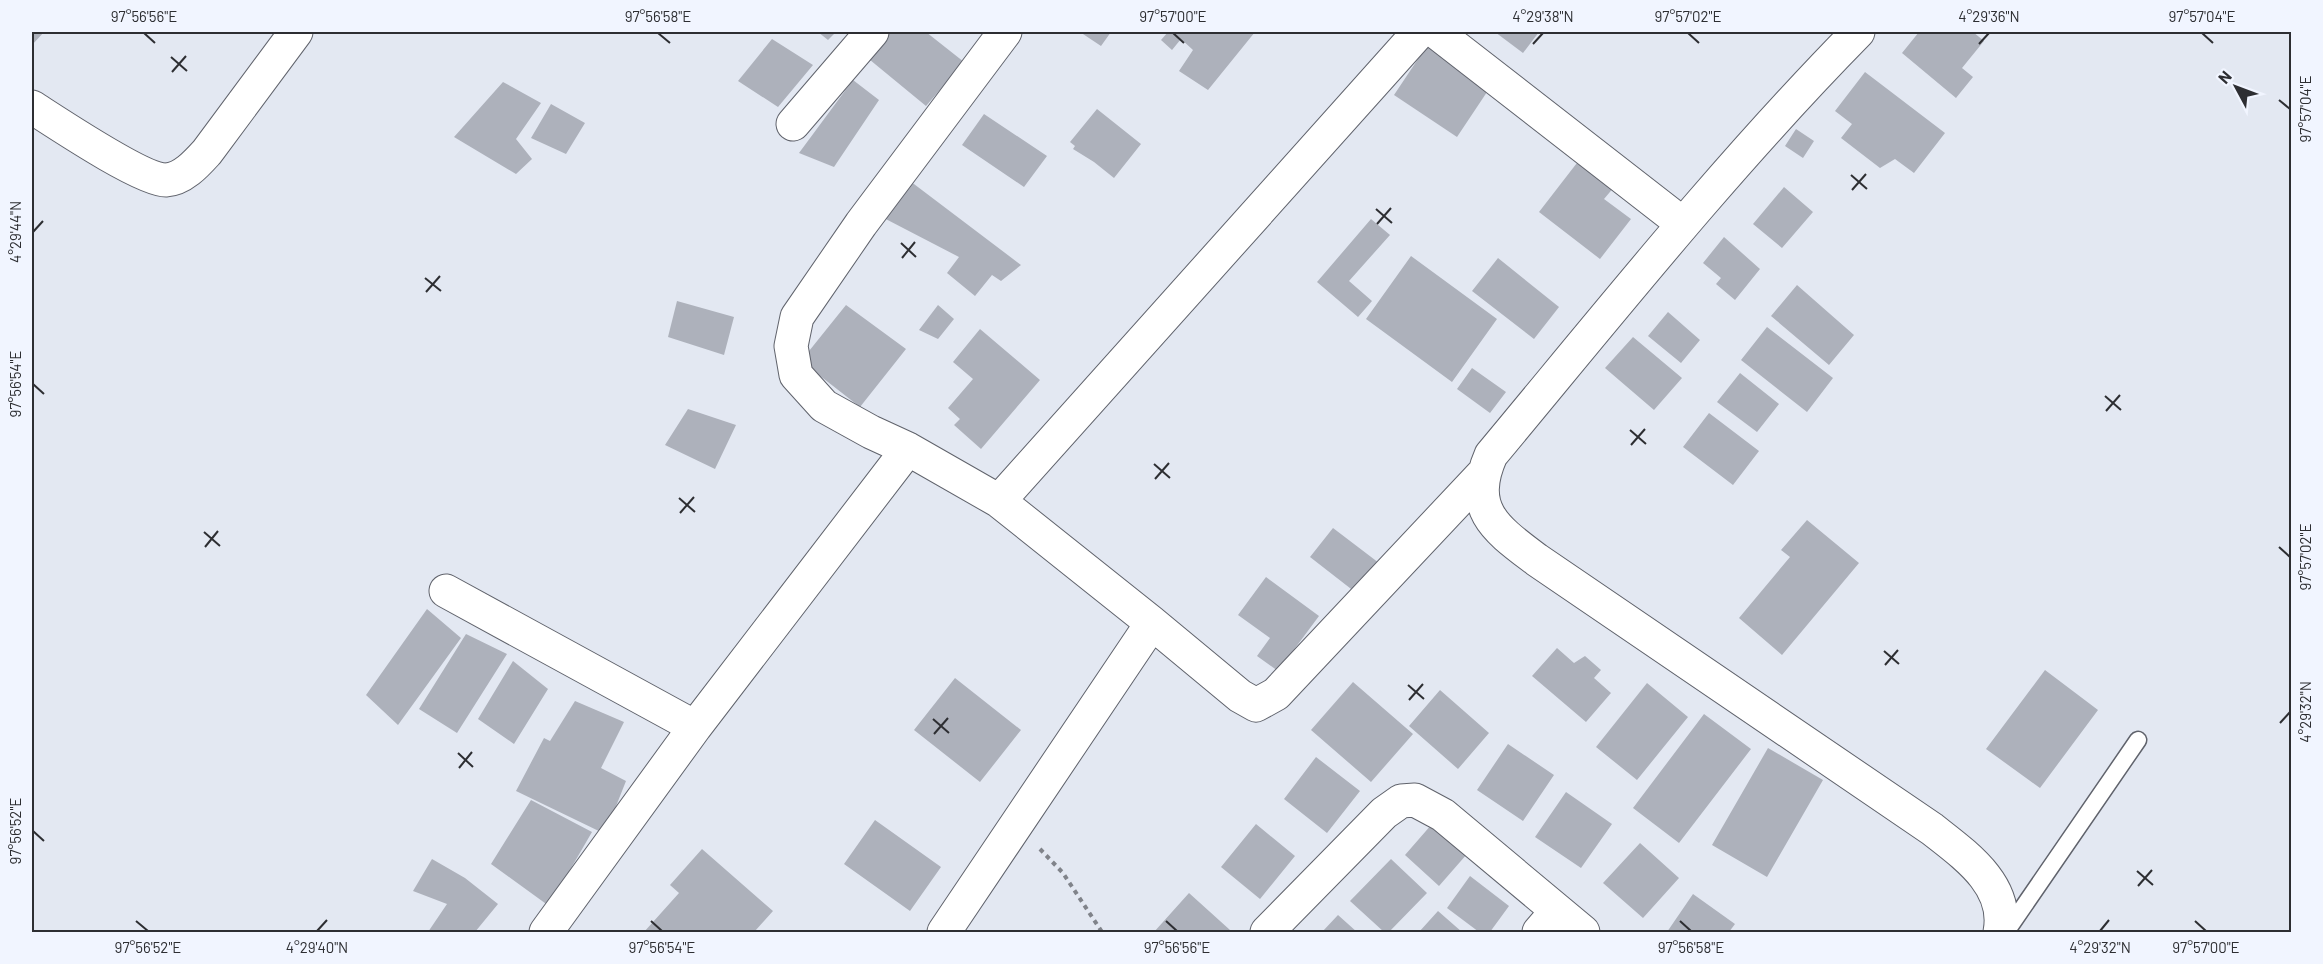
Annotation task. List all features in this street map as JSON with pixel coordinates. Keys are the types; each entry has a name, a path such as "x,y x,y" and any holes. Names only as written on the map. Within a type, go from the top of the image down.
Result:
{"street":[{"path":"32,108 133,168 157,179 168,180 179,177 196,165 207,152 296,32"},
{"path":"793,124 872,32"},
{"path":"1005,32 861,224 797,317 791,346 796,375 825,406 871,432 908,449 999,501 1240,696 1256,705 1276,694 1482,475 1491,455 1683,224 1797,93 1858,32"},
{"path":"999,501 1419,32"},
{"path":"1436,32 1683,224"},
{"path":"546,933 694,727 908,449"},
{"path":"1482,475 1483,501 1492,521 1510,540 1955,847 1987,879 1996,893 2001,908 2000,933"},
{"path":"446,591 694,727"},
{"path":"944,933 1152,623"},
{"path":"1267,933 1384,813 1401,801 1415,800 1443,815 1548,922 1583,933"}],"lane":[{"path":"2006,933 2138,740"}],"path":[{"path":"1016,827 1063,873 1102,933"}],"building":[{"path":"32,32 44,32 32,45"},
{"path":"818,32 836,32 828,40"},
{"path":"882,32 926,32 964,62 926,106 864,55"},
{"path":"1080,32 1111,32 1101,46"},
{"path":"1168,32 1255,32 1208,90 1179,71 1193,50 1181,39 1172,50 1161,40"},
{"path":"1495,32 1539,32 1523,53"},
{"path":"1919,32 1973,32 1984,41 1962,68 1973,77 1956,98 1902,53"},
{"path":"772,39 813,65 778,107 738,81"},
{"path":"1428,44 1491,86 1457,137 1394,95"},
{"path":"1865,72 1945,133 1914,173 1895,159 1880,168 1841,138 1852,124 1835,111"},
{"path":"853,80 879,100 834,167 799,153"},
{"path":"503,82 541,103 516,139 532,159 516,174 454,137"},
{"path":"551,104 585,123 566,154 531,138"},
{"path":"1097,109 1141,144 1114,178 1073,149 1075,146 1070,142"},
{"path":"984,114 1047,156 1024,187 962,145"},
{"path":"1796,129 1814,141 1803,158 1785,146"},
{"path":"1580,159 1615,186 1604,199 1631,219 1600,259 1539,212"},
{"path":"906,178 1021,265 1001,281 992,275 975,296 947,273 959,257 878,215"},
{"path":"1784,187 1813,212 1782,248 1753,224"},
{"path":"1371,219 1390,235 1349,281 1372,301 1358,317 1317,282"},
{"path":"1724,237 1760,269 1735,300 1716,284 1721,278 1703,263"},
{"path":"1411,256 1497,319 1452,382 1366,319"},
{"path":"1498,258 1559,307 1534,339 1472,291"},
{"path":"1797,285 1854,335 1829,365 1771,316"},
{"path":"677,301 734,317 724,355 668,337"},
{"path":"846,305 906,349 860,407 801,361"},
{"path":"938,305 954,319 938,339 919,330"},
{"path":"1668,312 1700,340 1681,363 1648,336"},
{"path":"1767,327 1833,378 1807,412 1741,360"},
{"path":"980,329 1040,380 981,449 954,425 960,419 948,408 973,379 953,362"},
{"path":"1633,337 1682,378 1654,410 1605,368"},
{"path":"1472,368 1506,392 1490,413 1457,389"},
{"path":"1740,373 1779,404 1757,432 1717,402"},
{"path":"688,409 736,425 715,469 665,445"},
{"path":"1709,413 1759,451 1733,485 1683,447"},
{"path":"1807,520 1859,563 1782,655 1739,618 1790,557 1781,550"},
{"path":"1333,528 1379,563 1355,592 1310,557"},
{"path":"1266,577 1319,616 1278,671 1257,656 1270,638 1238,615"},
{"path":"427,609 461,638 398,725 366,695"},
{"path":"466,634 507,654 457,733 419,709"},
{"path":"1557,648 1574,663 1585,656 1601,670 1594,678 1611,693 1586,722 1532,676"},
{"path":"513,661 548,689 514,744 478,719"},
{"path":"2045,670 2098,710 2040,788 1986,749"},
{"path":"955,678 1021,730 980,782 914,730"},
{"path":"1353,682 1413,734 1371,782 1311,730"},
{"path":"1647,683 1688,717 1637,780 1596,747"},
{"path":"1440,690 1489,733 1458,769 1409,726"},
{"path":"575,701 624,722 601,768 626,781 605,834 516,791 544,738 550,741"},
{"path":"1704,714 1751,749 1679,843 1633,808"},
{"path":"1508,744 1554,775 1523,821 1477,790"},
{"path":"1768,748 1823,780 1767,877 1712,845"},
{"path":"1316,757 1360,791 1327,833 1284,799"},
{"path":"1566,792 1612,824 1581,868 1535,837"},
{"path":"531,800 592,832 549,906 491,864"},
{"path":"875,820 941,867 910,911 844,864"},
{"path":"1256,824 1295,856 1260,899 1221,867"},
{"path":"1432,824 1467,854 1439,886 1405,855"},
{"path":"1640,843 1679,878 1643,918 1603,883"},
{"path":"702,849 773,911 755,931 757,932 644,932 679,893 670,885"},
{"path":"432,859 465,878 498,904 475,932 428,932 447,904 413,891"},
{"path":"1391,859 1427,893 1389,932 1384,932 1350,901"},
{"path":"1470,876 1509,906 1490,932 1479,932 1447,908"},
{"path":"1189,893 1230,930 1228,932 1154,932"},
{"path":"1693,894 1735,924 1729,932 1667,932"},
{"path":"1438,911 1462,932 1419,932"},
{"path":"1338,915 1357,932 1322,932"}]}
